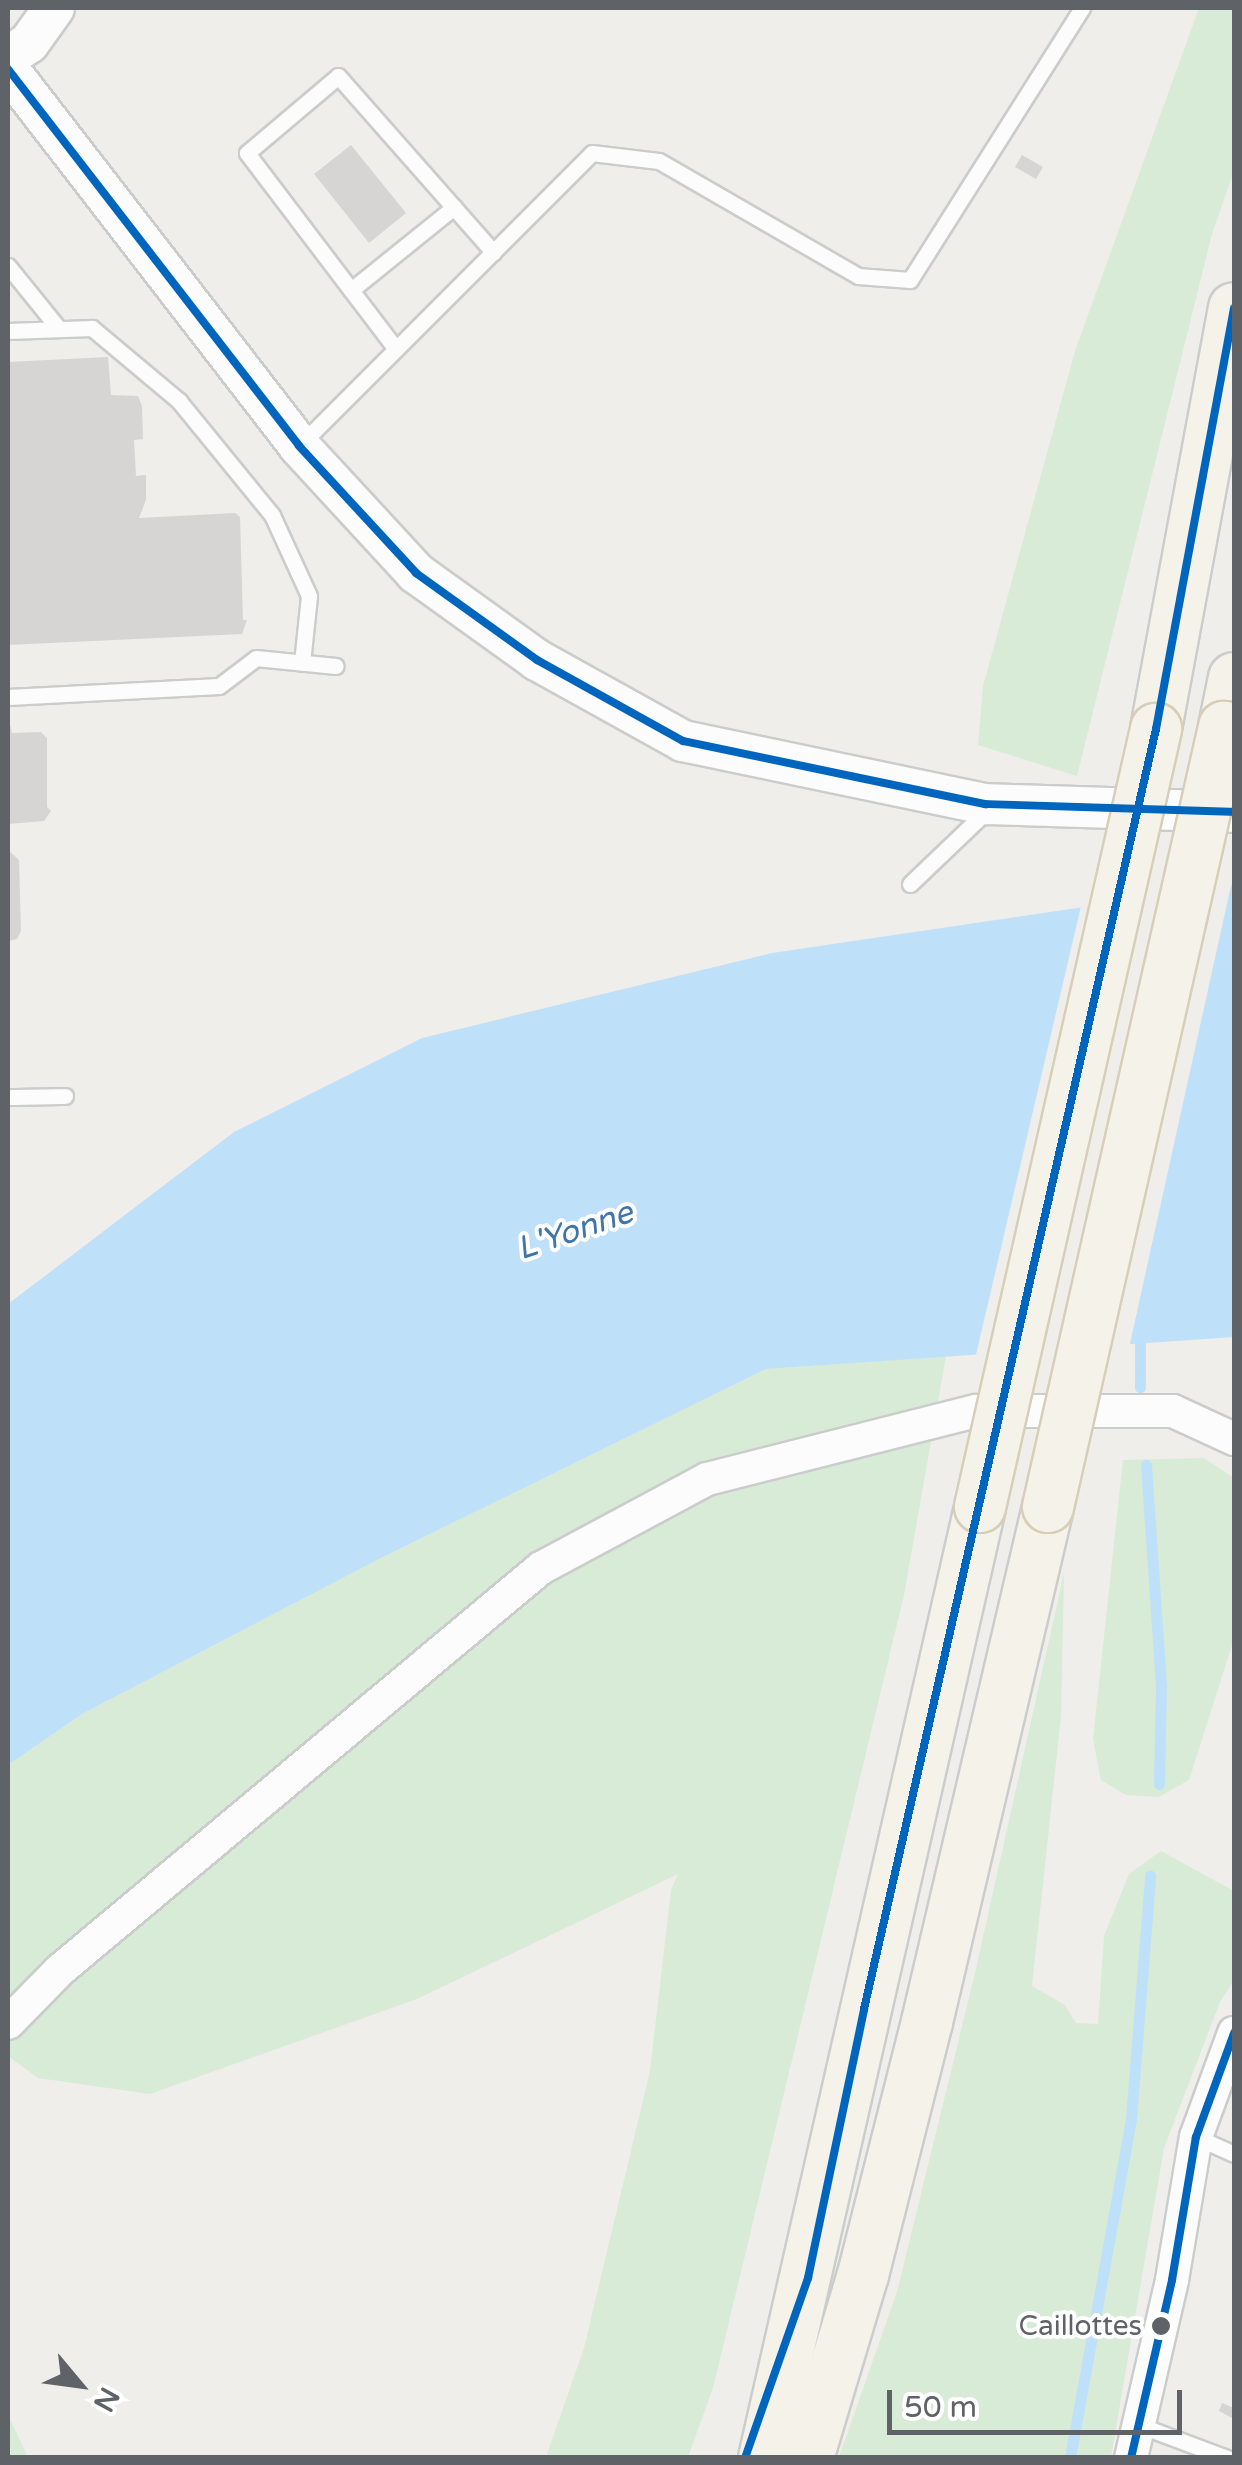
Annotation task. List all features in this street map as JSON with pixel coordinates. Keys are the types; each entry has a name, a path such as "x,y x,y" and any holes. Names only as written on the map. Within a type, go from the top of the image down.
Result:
{"main road":[{"path":"764,2458 808,2278 1156,728 1234,308"},
{"path":"1208,459 1234,376"},
{"path":"808,2458 863,2276 900,2130 1048,1506 1234,678"},
{"path":"745,2458 808,2278"}],"street":[{"path":"8,57 30,44 54,8"},
{"path":"8,69 299,446 416,573 537,660 683,741 985,804 1234,812"},
{"path":"8,2024 60,1970 542,1568 707,1480 976,1411 1173,1411 1234,1439"},
{"path":"1131,2458 1172,2280 1196,2137 1234,2032"}],"lane":[{"path":"299,446 592,154 659,161 858,276 910,280 1082,8"},
{"path":"396,349 247,153 338,76 493,252"},
{"path":"351,290 454,207"},
{"path":"8,266 59,330"},
{"path":"8,331 92,328 179,400 272,515 309,596 302,663"},
{"path":"8,696 219,686 256,658 336,666"},
{"path":"910,884 976,820 985,804"},
{"path":"8,1098 65,1096"},
{"path":"1196,2137 1234,2154"},
{"path":"1139,2425 1227,2458"}],"green space":[{"path":"1199,8 1234,8 1234,171 1212,234 1077,776 978,745 983,686 1075,351"},
{"path":"946,1356 904,1595 713,2388 688,2457 546,2457 584,2348 650,2071 671,1890 678,1874 417,1999 150,2094 38,2078 8,2056 8,1765 82,1714 379,1559 766,1369"},
{"path":"1204,1458 1234,1478 1234,1639 1189,1780 1159,1797 1126,1795 1101,1780 1093,1739 1123,1460"},
{"path":"1064,1573 1061,1716 1032,1986 1065,2005 1076,2023 1098,2024 1104,1936 1129,1874 1161,1851 1234,1891 1234,1980 1220,2002 1164,2148 1111,2457 839,2457 897,2292 975,1973"},
{"path":"8,2415 28,2457 8,2457"}],"water":[{"name":"L'Yonne","path":"1234,885 1234,1337 766,1369 379,1559 82,1714 8,1765 8,1304 234,1132 422,1038 772,953"}],"pier":[{"path":"1232,881 1129,1348 975,1359 1082,902"}],"building":[{"path":"351,145 406,213 369,243 314,174"},
{"path":"1022,155 1043,167 1036,179 1015,167"},
{"path":"108,357 111,395 138,396 142,406 143,439 134,440 136,476 146,475 146,500 139,518 235,513 240,517 243,620 247,620 242,634 8,645 8,362"},
{"path":"8,716 12,733 41,732 47,738 47,807 51,811 44,821 8,824"},
{"path":"8,850 19,860 21,931 17,939 8,941"},
{"path":"1222,2403 1234,2408 1234,2419 1219,2411"}],"waterway":[{"path":"1140,1331 1140,1387"},
{"path":"1146,1465 1161,1687 1159,1784"},
{"path":"1070,2458 1131,2119 1150,1876"}],"transit line":[{"path":"8,69 299,446 416,573 537,660 683,741 985,804 1234,812"},
{"path":"745,2458 808,2278 864,2009 1156,729 1234,308"},
{"path":"1131,2458 1172,2280 1196,2137 1234,2033"}],"place":[{"name":"Caillottes","path":"1161,2326"}]}
